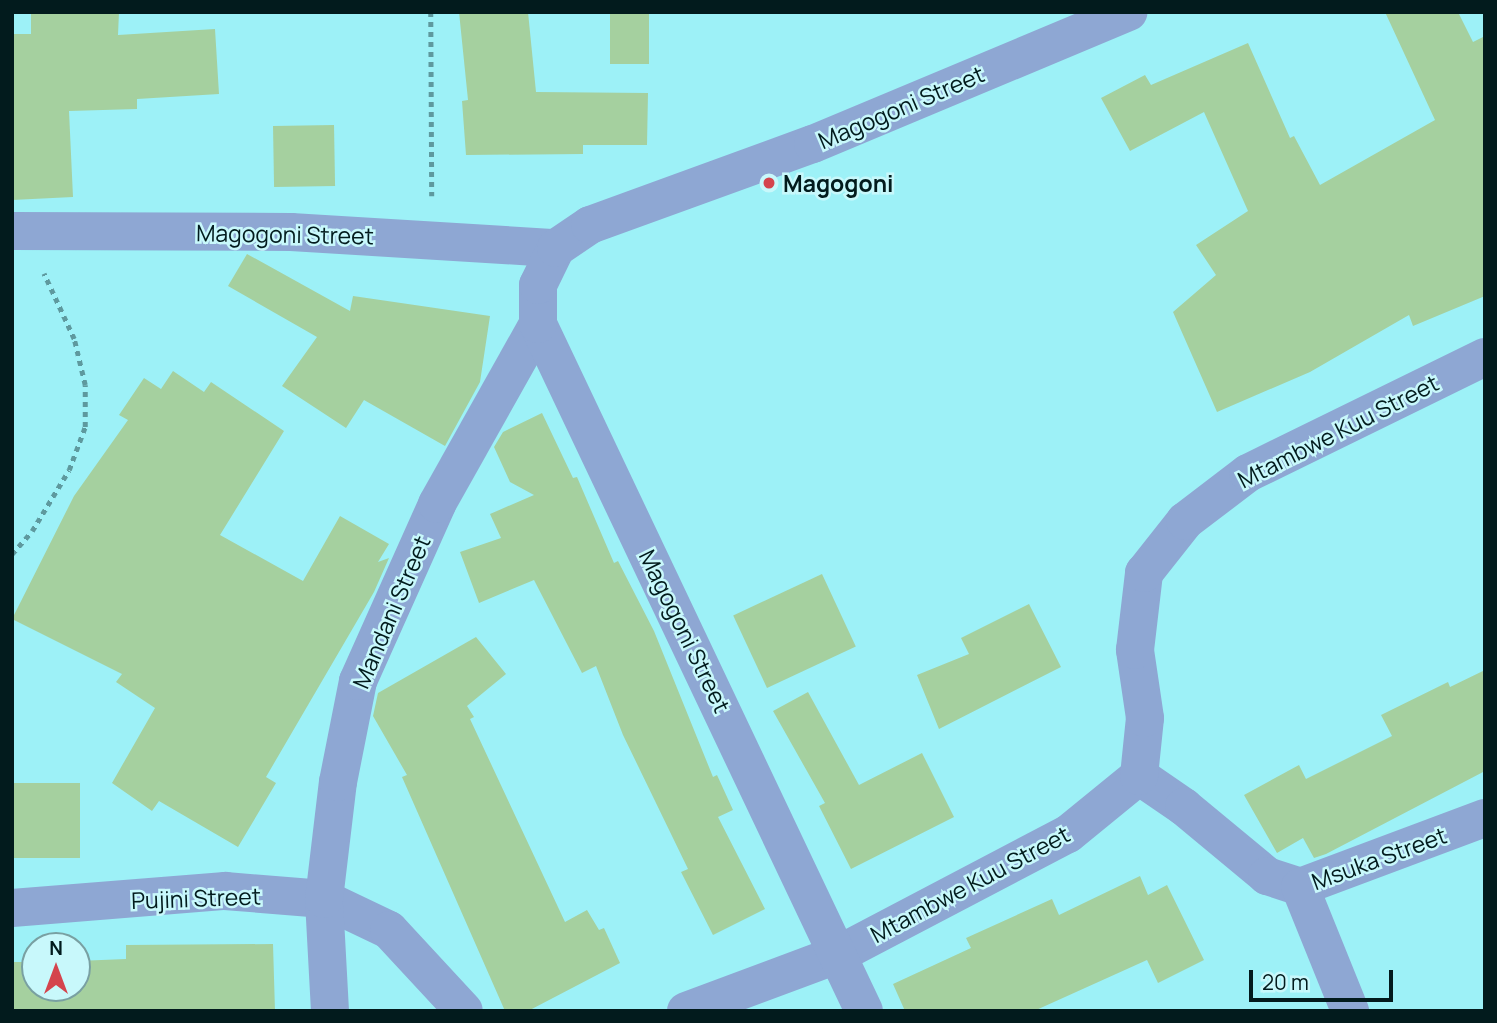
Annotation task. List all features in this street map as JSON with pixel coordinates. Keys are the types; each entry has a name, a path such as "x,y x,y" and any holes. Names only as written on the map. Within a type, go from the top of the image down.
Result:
{"street":[{"name":"Magogoni Street","path":"864,1011 538,324 538,285 556,248 590,225 630,207 813,144 1129,12"},
{"name":"Magogoni Street","path":"15,231 292,232 556,248"},
{"name":"Mandani Street","path":"330,1011 324,899 338,782 358,681 437,505 538,324"},
{"name":"Mtambwe Kuu Street","path":"686,1011 839,954 1068,834 1139,776 1144,718 1135,650 1144,573 1185,521 1248,473 1485,357"},
{"name":"Msuka Street","path":"1139,776 1184,807 1267,876 1300,887 1485,818"},
{"path":"1300,887 1350,1011"},
{"name":"Pujini Street","path":"12,908 225,891 324,899 389,930 464,1011"}],"path":[{"path":"430,12 432,239"},
{"path":"12,554 32,531 69,470 85,427 85,386 75,340 15,231"}],"building":[{"path":"31,12 119,12 118,35 215,29 219,94 137,99 137,109 69,111 73,197 12,200 12,34 31,34"},
{"path":"459,12 528,12 536,92 648,93 647,145 583,145 583,154 466,155 462,101 468,100"},
{"path":"610,12 649,12 649,64 610,64"},
{"path":"1385,12 1458,12 1473,42 1485,36 1485,296 1413,326 1409,315 1310,372 1217,412 1173,312 1216,275 1196,245 1248,211 1204,112 1130,151 1101,98 1145,75 1151,85 1248,43 1290,138 1294,136 1320,185 1435,120"},
{"path":"334,125 335,186 274,187 273,126"},
{"path":"247,254 350,311 353,296 490,316 480,382 445,446 364,400 346,428 282,386 317,337 228,286"},
{"path":"173,371 204,392 211,382 284,431 220,535 303,581 340,516 389,544 378,562 389,558 374,592 266,777 276,783 238,847 159,801 152,811 112,783 155,708 116,682 122,674 12,619 74,496 128,420 119,415 144,378 161,389"},
{"path":"542,413 573,478 577,477 614,563 618,561 654,631 713,777 717,775 733,810 718,817 765,909 713,935 681,872 688,869 623,735 596,666 582,673 534,580 479,603 460,552 501,538 490,514 534,495 510,482 494,447 503,432"},
{"path":"822,574 856,647 767,688 733,615"},
{"path":"1029,604 1061,667 939,729 917,675 969,654 961,638"},
{"path":"476,637 506,674 467,706 474,717 470,719 565,922 587,910 599,930 604,928 620,963 528,1011 505,1011 402,777 407,775 373,716 378,693"},
{"path":"1485,670 1485,771 1326,854 1314,858 1303,838 1277,853 1244,795 1299,765 1306,779 1392,736 1381,715 1448,682 1450,687"},
{"path":"808,692 859,785 922,753 954,817 851,869 819,806 825,803 773,711"},
{"path":"12,783 80,783 80,858 12,858"},
{"path":"1140,876 1148,895 1167,885 1204,960 1158,983 1147,960 1034,1011 905,1011 893,984 971,948 966,938 1052,899 1059,915"},
{"path":"273,944 275,1011 12,1011 12,962 21,962 21,1002 91,1002 91,960 126,959 126,945"}],"place":[{"name":"Magogoni","path":"769,183"}]}
